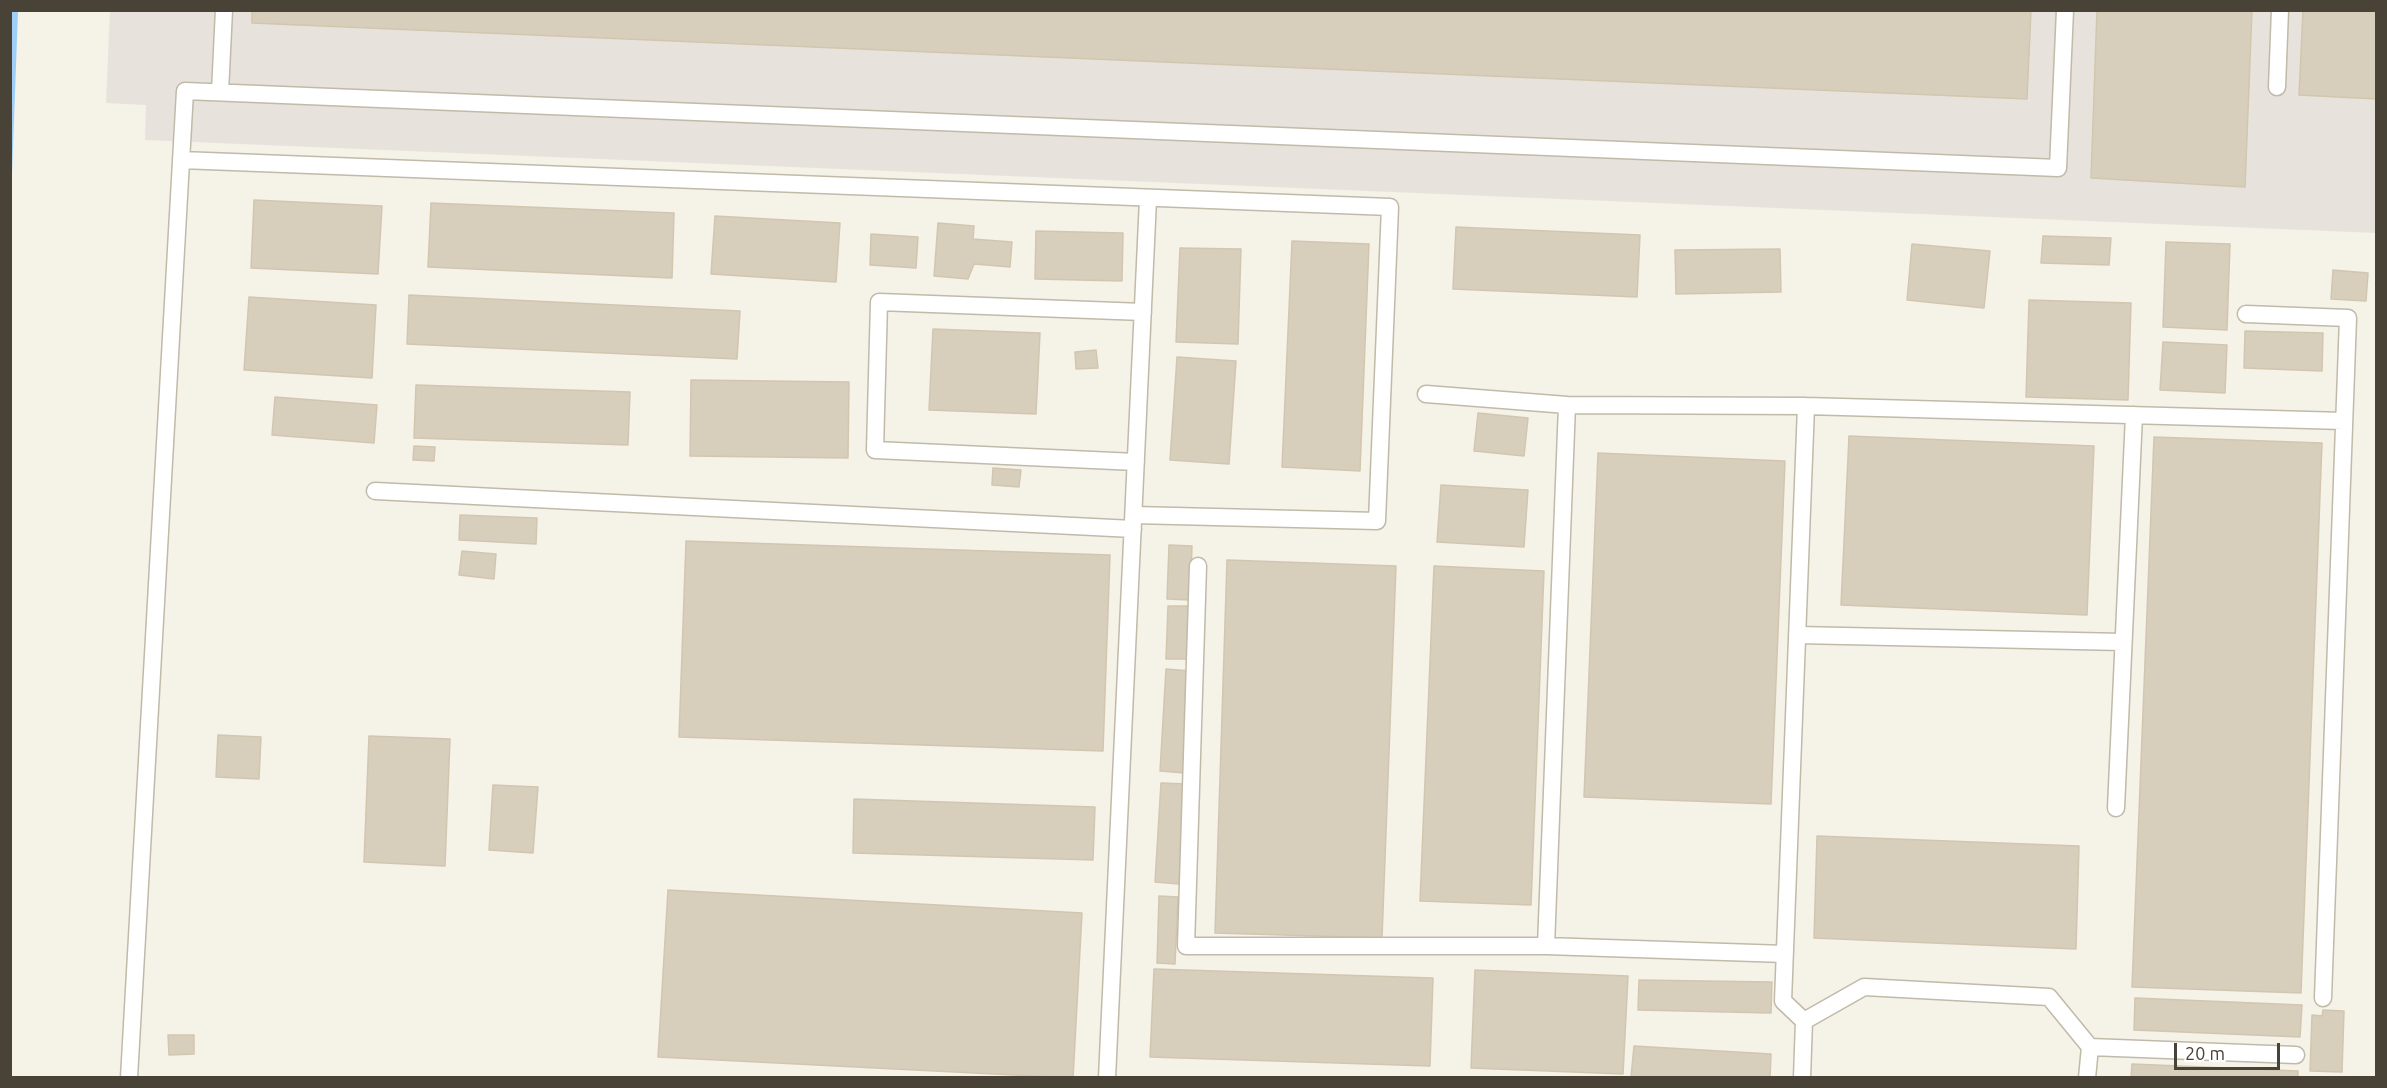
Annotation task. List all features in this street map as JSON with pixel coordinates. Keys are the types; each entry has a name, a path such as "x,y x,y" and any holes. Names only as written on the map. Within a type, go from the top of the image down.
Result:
{"lane":[{"path":"220,92 224,10"},
{"path":"129,1077 185,91 2058,168 2065,10"},
{"path":"2277,87 2280,10"},
{"path":"181,160 1390,207 1377,521 1133,522 375,491"},
{"path":"1107,1077 1148,199"},
{"path":"1136,462 875,450 879,302 1143,312"},
{"path":"2246,314 2348,318 2323,998"},
{"path":"1426,394 1567,405 1806,406 2344,421"},
{"path":"1546,946 1567,405"},
{"path":"1802,1077 1804,1021 1783,1001 1806,406"},
{"path":"2116,808 2134,415"},
{"path":"1197,566 1186,946 1546,946 1785,954"},
{"path":"1797,635 2123,642"},
{"path":"1804,1021 1864,987 2049,997 2090,1047 2087,1077"},
{"path":"2090,1047 2296,1054"}],"shaded area":[{"path":"110,10 2376,11 2376,233 145,140 146,105 106,103"}],"water":[{"path":"10,11 18,11 11,202"}],"building":[{"path":"252,10 2031,10 2027,99 252,23"},
{"path":"2097,10 2252,10 2245,187 2091,178"},
{"path":"2303,10 2376,10 2376,99 2299,95"},
{"path":"254,200 382,206 378,274 251,268"},
{"path":"431,203 674,213 672,278 428,267"},
{"path":"715,216 840,223 836,282 711,274"},
{"path":"938,223 974,226 973,239 1012,242 1010,267 974,264 968,279 934,276"},
{"path":"1456,227 1640,235 1637,297 1453,289"},
{"path":"1036,231 1123,233 1122,281 1035,279"},
{"path":"871,234 918,237 916,268 870,265"},
{"path":"2043,236 2111,238 2109,265 2041,263"},
{"path":"1292,241 1369,244 1360,471 1282,467"},
{"path":"2166,242 2230,244 2227,330 2163,327"},
{"path":"1912,244 1990,251 1984,308 1907,300"},
{"path":"1180,248 1241,249 1238,344 1176,342"},
{"path":"1780,249 1781,292 1676,294 1675,250"},
{"path":"2333,270 2368,273 2366,301 2331,299"},
{"path":"409,295 740,311 737,359 407,344"},
{"path":"249,297 376,305 372,378 244,370"},
{"path":"2029,300 2131,303 2128,400 2026,397"},
{"path":"933,329 1040,333 1036,414 929,410"},
{"path":"2245,331 2323,333 2322,371 2244,368"},
{"path":"2163,342 2227,345 2225,393 2160,390"},
{"path":"1096,350 1098,368 1076,369 1075,352"},
{"path":"1177,357 1236,361 1229,464 1170,460"},
{"path":"691,380 849,382 848,458 690,456"},
{"path":"416,385 630,392 628,445 414,438"},
{"path":"275,397 377,405 374,443 272,435"},
{"path":"1478,413 1528,418 1524,456 1474,451"},
{"path":"1849,436 2094,446 2087,615 1841,605"},
{"path":"2154,437 2322,443 2301,993 2132,987"},
{"path":"414,446 435,447 434,461 413,460"},
{"path":"1598,453 1785,461 1771,804 1584,797"},
{"path":"993,468 1021,470 1019,487 992,485"},
{"path":"1441,485 1528,490 1524,547 1437,542"},
{"path":"460,515 537,518 536,544 459,540"},
{"path":"686,541 1110,555 1103,751 679,737"},
{"path":"1169,545 1192,546 1190,600 1167,599"},
{"path":"462,551 496,554 494,579 459,575"},
{"path":"1227,560 1396,566 1382,938 1215,933"},
{"path":"1434,566 1544,571 1531,905 1420,901"},
{"path":"1168,606 1190,606 1189,659 1166,659"},
{"path":"1166,669 1191,671 1185,773 1160,771"},
{"path":"218,735 261,737 259,779 216,777"},
{"path":"369,736 450,739 445,866 364,862"},
{"path":"1161,783 1186,784 1179,884 1155,882"},
{"path":"493,785 538,787 533,853 489,850"},
{"path":"854,799 1095,807 1093,860 853,853"},
{"path":"1817,836 2079,846 2076,949 1814,938"},
{"path":"668,890 1082,913 1073,1078 658,1057"},
{"path":"1159,896 1178,897 1175,964 1157,963"},
{"path":"1154,969 1433,978 1430,1066 1150,1057"},
{"path":"1475,970 1628,976 1623,1074 1471,1068"},
{"path":"1639,980 1772,982 1771,1013 1638,1010"},
{"path":"2135,998 2302,1005 2300,1037 2134,1030"},
{"path":"2323,1010 2344,1011 2342,1072 2310,1071 2312,1015 2322,1016"},
{"path":"168,1035 194,1035 194,1054 169,1055"},
{"path":"1634,1046 1771,1054 1770,1078 1631,1077"},
{"path":"2132,1064 2298,1071 2298,1078 2131,1078"}]}
